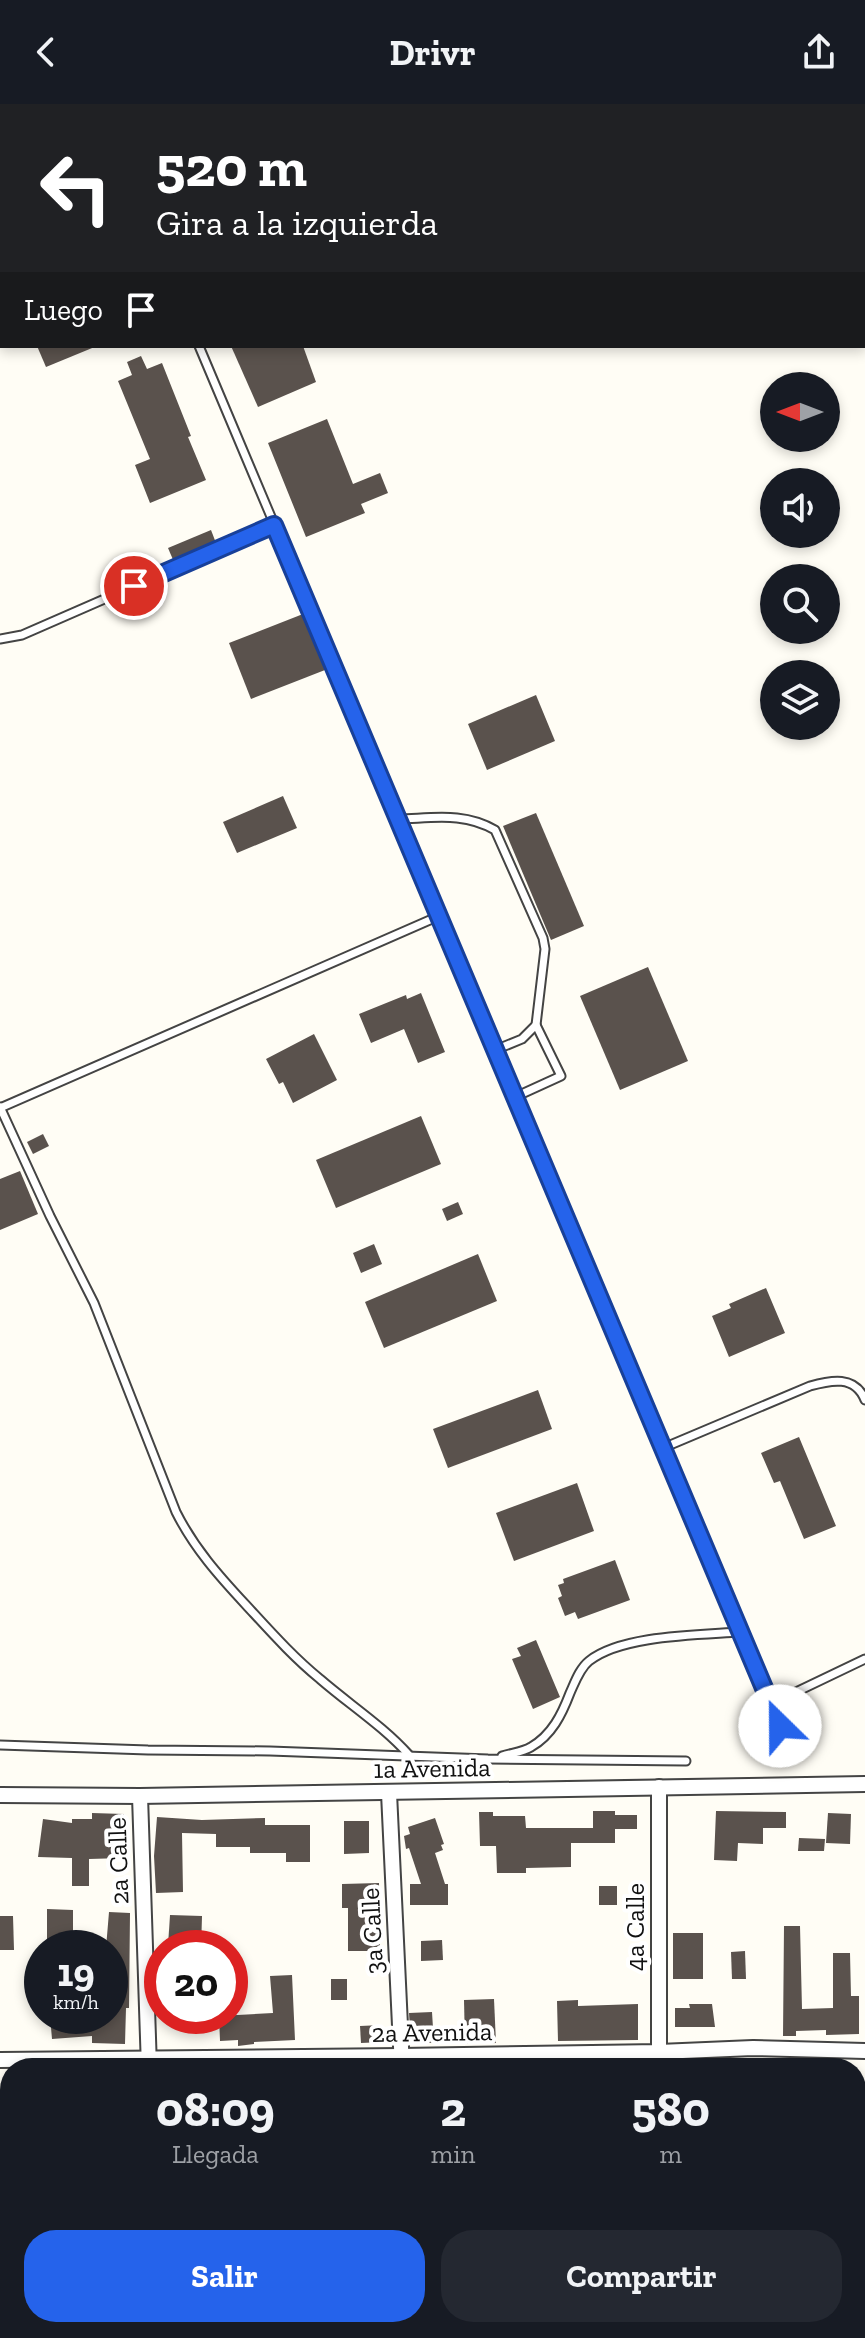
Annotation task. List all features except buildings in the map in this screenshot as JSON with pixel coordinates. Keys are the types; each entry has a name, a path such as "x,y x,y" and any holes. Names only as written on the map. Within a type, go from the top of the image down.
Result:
{"street":[{"name":"1a Avenida","path":"0,1795 389,1793 865,1784"},
{"name":"4a Calle","path":"659,1787 659,2058"},
{"name":"3a Calle","path":"389,1793 402,2058"},
{"name":"2a Calle","path":"140,1796 149,2058"},
{"name":"2a Avenida","path":"505,2058 753,2048 865,2051"}],"lane":[{"path":"200,348 790,1748"},
{"path":"0,639 22,635 274,525"},
{"path":"399,819 463,818 479,821 495,830 543,938 545,949 536,1025 561,1076 515,1097"},
{"path":"409,1755 396,1740 284,1647 189,1538 94,1303 0,1108 439,916"},
{"path":"495,1050 522,1039 536,1025"},
{"path":"663,1448 832,1379 846,1381 861,1391 865,1400"},
{"path":"488,1759 530,1749 550,1732 564,1709 576,1678 587,1662 604,1652 630,1643 740,1632"},
{"path":"771,1704 865,1659"},
{"path":"0,1745 488,1759 686,1761"}],"route":[{"path":"134,586 274,525 780,1726"}]}
